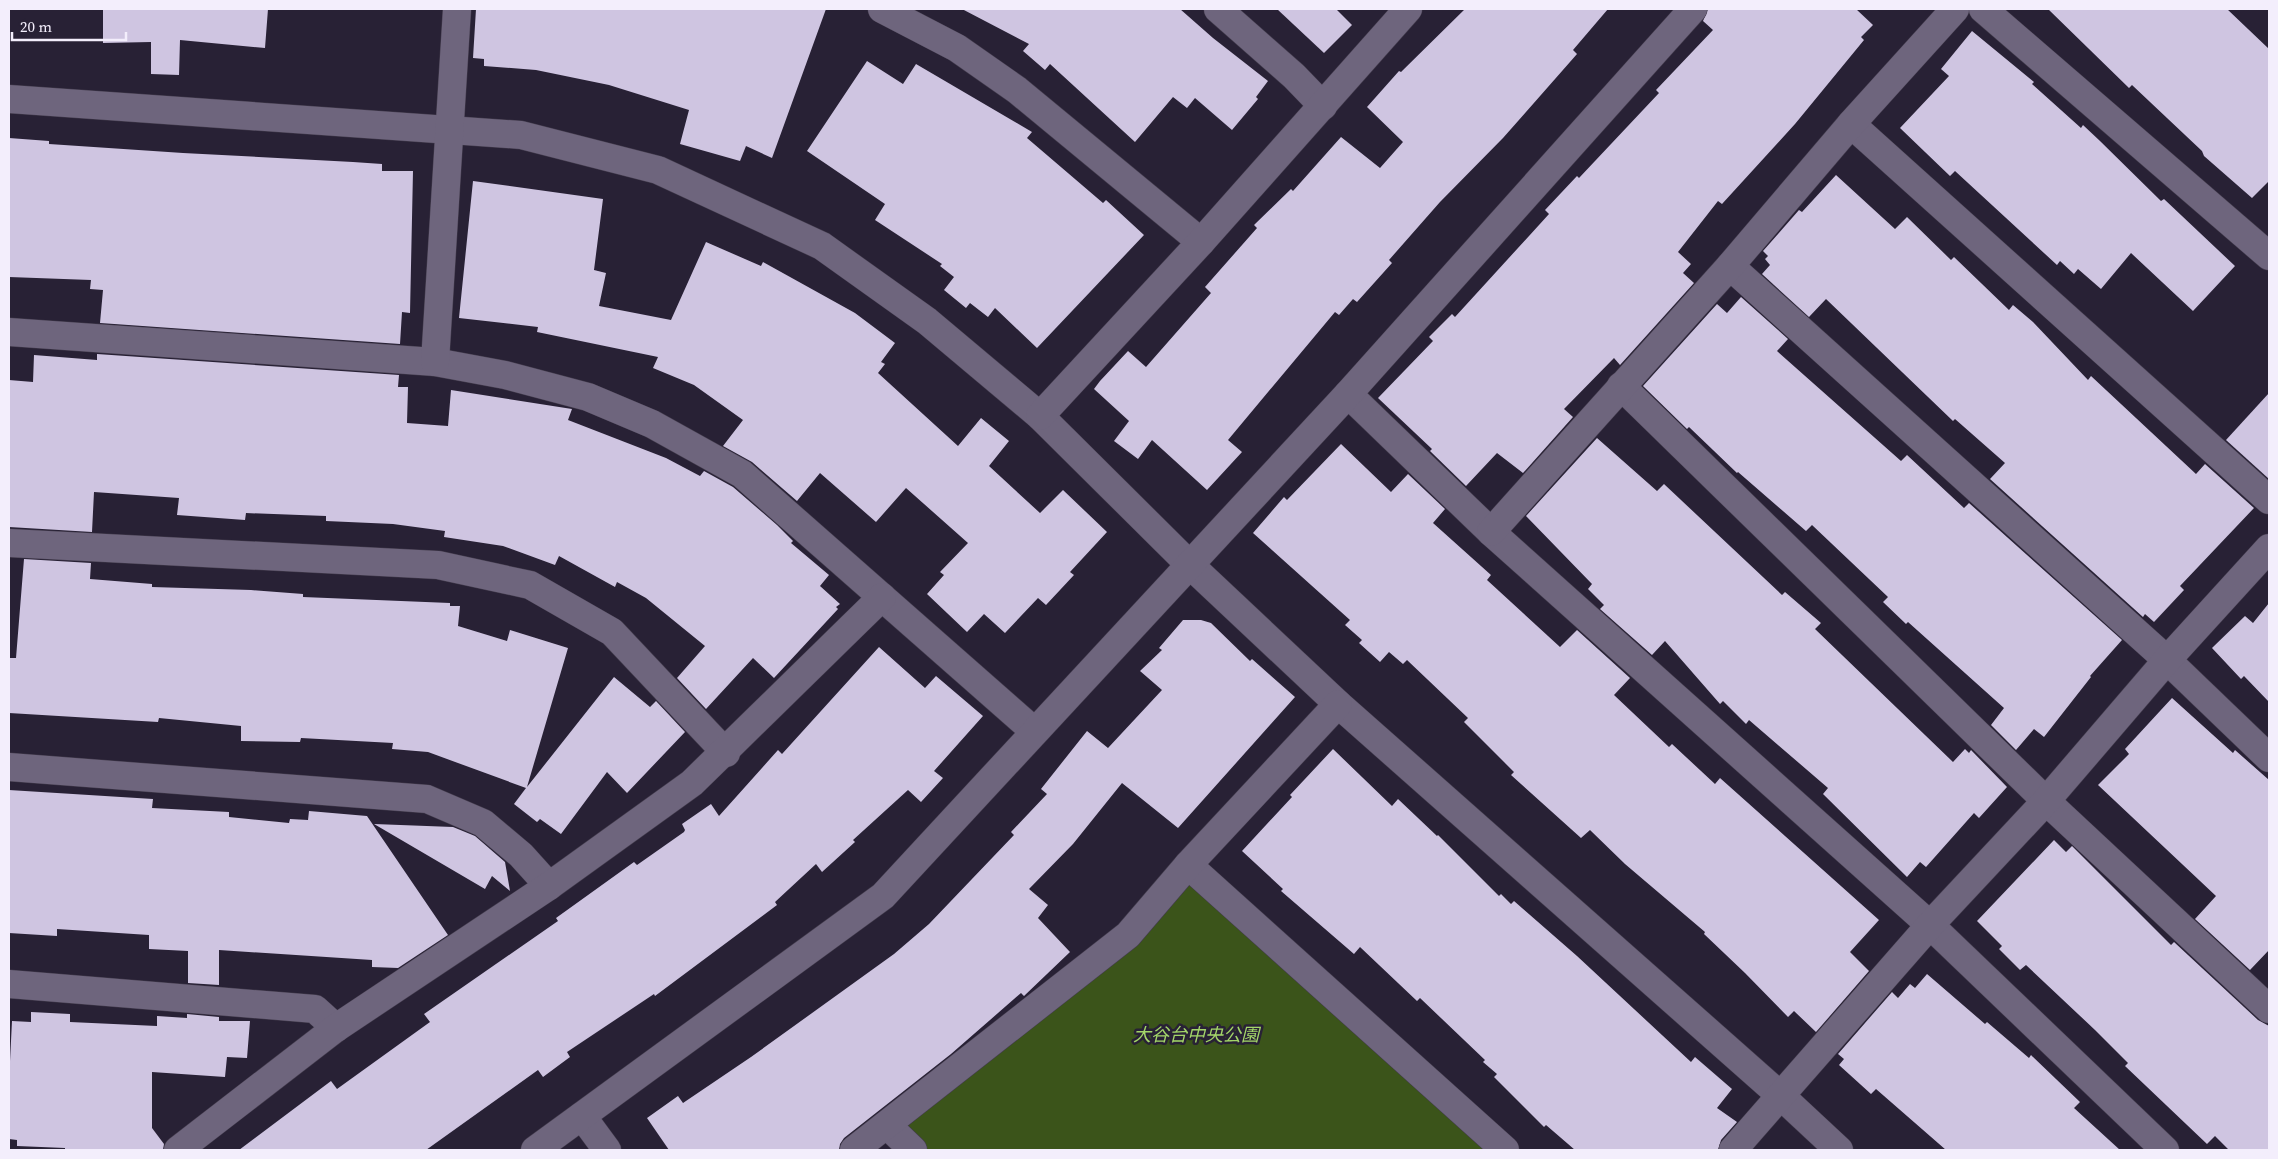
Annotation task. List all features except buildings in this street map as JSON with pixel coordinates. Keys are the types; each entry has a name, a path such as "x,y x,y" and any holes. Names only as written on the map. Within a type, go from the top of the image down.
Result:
{"street":[{"path":"435,362 457,9"},
{"path":"882,9 957,48 1017,90 1201,242"},
{"path":"1218,9 1294,76 1323,106"},
{"path":"1040,416 1201,242 1408,9"},
{"path":"535,1150 883,896 1348,394 1693,9"},
{"path":"1491,532 1620,386 1730,266 1851,124 1956,9"},
{"path":"1983,9 2269,256"},
{"path":"9,99 449,128 521,135 658,170 822,246 927,321 1040,416 1189,564 1338,704 1781,1096 1838,1150"},
{"path":"1851,124 2269,500"},
{"path":"1730,266 2166,660 2269,758"},
{"path":"9,332 435,362 505,376 588,397 652,424 742,474 1034,731"},
{"path":"1620,386 2046,801 2269,1009"},
{"path":"1348,394 1491,532 1930,925 2165,1150"},
{"path":"9,543 438,565 530,585 612,632 726,753"},
{"path":"1733,1150 1930,925 2046,801 2166,660 2269,548"},
{"path":"178,1150 336,1028 549,886 692,784 726,753 882,598"},
{"path":"854,1150 1128,936 1188,865 1338,704"},
{"path":"9,767 427,799 483,823 521,855 549,886"},
{"path":"1188,865 1505,1150"},
{"path":"9,984 315,1009 336,1028"},
{"path":"582,1116 607,1150"},
{"path":"887,1125 913,1150"}],"green space":[{"name":"大谷台中央公園","path":"1188,873 1496,1150 921,1150 896,1125"}]}
